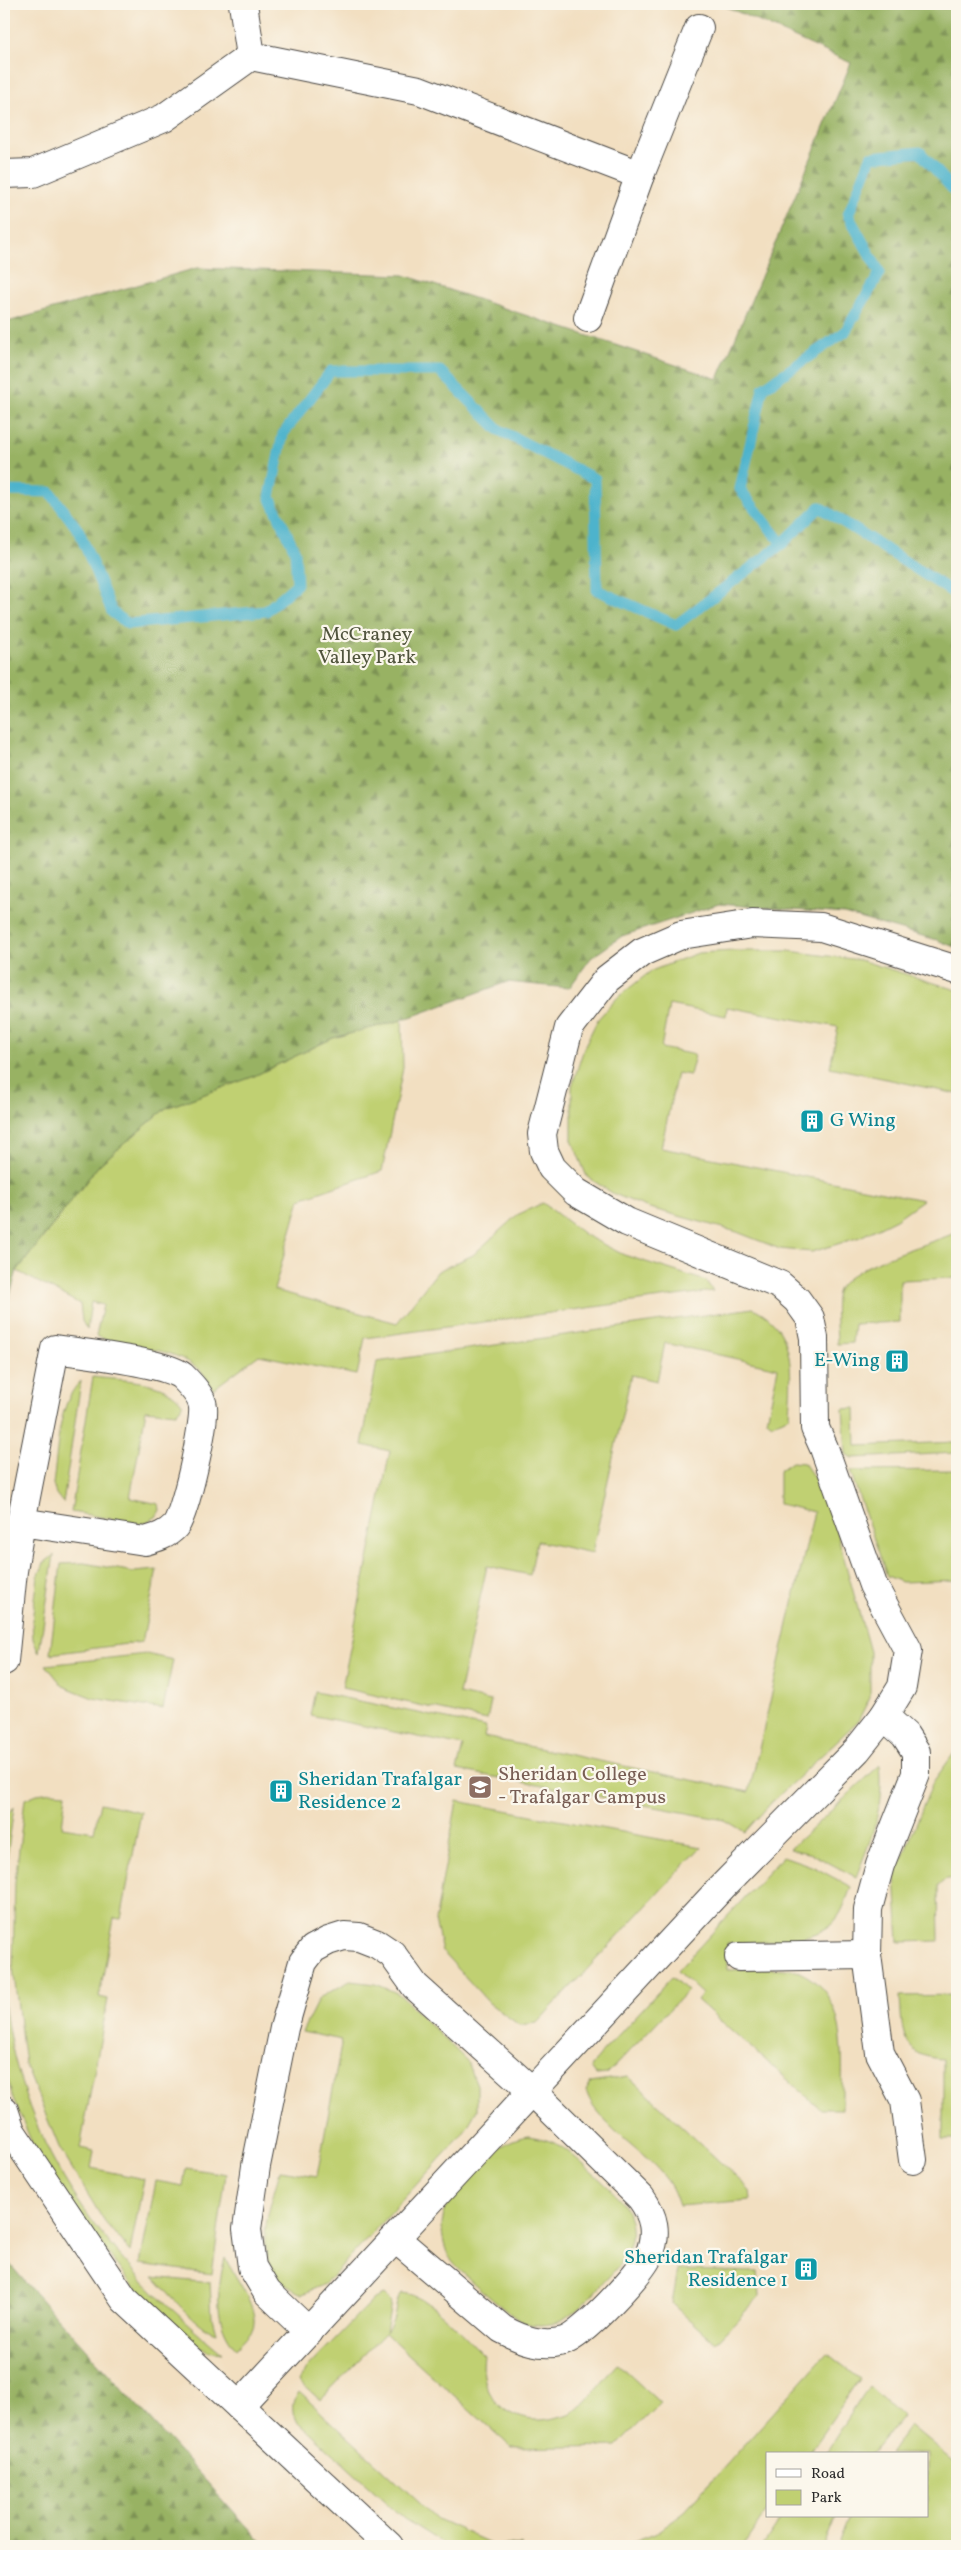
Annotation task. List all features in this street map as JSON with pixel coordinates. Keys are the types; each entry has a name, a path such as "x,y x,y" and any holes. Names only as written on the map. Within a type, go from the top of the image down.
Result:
{"street":[{"path":"243,4 251,56"},
{"path":"588,318 640,175 700,28"},
{"path":"4,174 33,173 164,118 251,56 419,90 640,175"},
{"path":"239,2406 734,1874 858,1750 884,1716 902,1687 908,1650 873,1585 824,1448 815,1428 814,1338 810,1318 797,1300 780,1285 626,1222 576,1192 552,1168 544,1151 542,1134 569,1028 607,979 642,952 681,935 752,924 821,927 957,970"},
{"path":"4,1661 13,1571 21,1522 55,1349 149,1364 180,1374 194,1388 203,1406 194,1466 177,1525 162,1536 145,1541 21,1522"},
{"path":"884,1716 905,1735 916,1752 916,1774 880,1865 868,1909 867,1955 880,2053 905,2101 913,2160"},
{"path":"309,2332 266,2292 252,2267 246,2229 256,2166 284,2028 303,1962 313,1949 328,1941 344,1936 359,1937 377,1944 392,1954 415,1986 532,2091 641,2198 652,2215 654,2235 649,2255 637,2272 584,2329 565,2340 543,2344 521,2339 502,2330 396,2239"},
{"path":"739,1957 867,1955"},
{"path":"4,2110 11,2131 124,2299 389,2546"}],"green space":[{"name":"McCraney Valley Park","path":"720,4 957,4 957,948 937,940 844,914 719,904 622,936 591,958 569,988 507,982 402,1020 333,1038 252,1077 166,1108 99,1165 17,1271 4,1316 4,323 197,268 404,275 718,379 851,63"},
{"path":"789,951 860,960 957,990 957,1094 830,1067 838,1027 727,1007 726,1016 669,1005 661,1048 695,1055 690,1075 677,1073 661,1148 923,1200 896,1219 860,1237 812,1252 780,1249 737,1232 646,1207 614,1194 587,1177 572,1140 572,1086 585,1045 598,1019 618,997 651,971 698,953"},
{"path":"402,1020 403,1068 382,1171 300,1199 274,1290 397,1323 438,1271 473,1255 517,1215 543,1203 585,1235 624,1255 706,1281 713,1291 365,1338 357,1375 259,1355 213,1389 200,1370 176,1356 96,1336 103,1305 91,1302 87,1330 82,1321 80,1304 17,1271 99,1165 166,1108 252,1077 333,1038"},
{"path":"957,1232 957,1278 900,1280 900,1322 854,1324 852,1343 837,1344 835,1308 838,1290 846,1280 874,1263"},
{"path":"753,1308 768,1317 778,1328 785,1341 789,1354 791,1385 789,1416 772,1424 767,1420 778,1368 665,1343 657,1381 631,1375 592,1553 537,1541 530,1575 487,1566 459,1694 491,1701 487,1720 342,1688 390,1451 362,1445 377,1362"},
{"path":"93,1377 130,1380 155,1385 175,1396 183,1405 176,1413 146,1410 130,1498 159,1504 160,1510 156,1517 142,1524 71,1512"},
{"path":"81,1381 63,1503 56,1494 53,1484 60,1429 67,1402 73,1390"},
{"path":"855,1408 856,1446 957,1442 957,1453 852,1458 846,1454 843,1409"},
{"path":"792,1462 804,1463 815,1479 835,1526 870,1652 870,1697 858,1721 771,1803 745,1832 725,1820 457,1770 463,1746 310,1715 315,1692 486,1727 484,1737 749,1792 814,1512 779,1504 779,1471"},
{"path":"957,1470 957,1580 902,1582 887,1576 850,1471"},
{"path":"54,1555 39,1652 33,1639 32,1620 38,1577 44,1563"},
{"path":"84,1563 134,1572 157,1570 142,1642 50,1654 61,1564"},
{"path":"146,1654 173,1660 163,1709 93,1698 63,1686 46,1665"},
{"path":"957,1749 957,1879 946,1879 938,1886 939,1941 899,1942 895,1876 933,1782"},
{"path":"880,1765 881,1780 876,1822 856,1877 812,1854 790,1849"},
{"path":"66,1793 62,1827 94,1832 100,1803 141,1812 121,1919 114,1918 99,1997 108,1999 80,2148 94,2151 91,2168 144,2179 130,2252 104,2221 59,2147 25,2064 13,1967 15,1882 25,1799 37,1794"},
{"path":"457,1801 701,1847 537,2023 519,2025 489,2003 442,1951 435,1921"},
{"path":"14,1807 4,1878 4,1819"},
{"path":"783,1856 814,1867 851,1887 842,1911 828,1927 816,1933 770,1942 727,1944 727,1970 774,1968 792,1970 799,1972 816,1983 828,1997 836,2013 840,2032 842,2051 842,2109 821,2109 697,2000 702,1994 677,1971"},
{"path":"672,1977 687,1991 607,2074 596,2075 591,2068 598,2057"},
{"path":"350,1981 376,1984 399,1994 468,2062 477,2085 477,2110 463,2134 325,2284 302,2294 284,2283 272,2270 266,2256 266,2223 280,2170 317,2176 342,2040 302,2032 319,1998"},
{"path":"957,1995 957,2140 943,2140 943,2059 918,2053 906,2040 903,2030 900,1996"},
{"path":"4,2001 14,2056 30,2107 51,2155 77,2199 107,2240 142,2279 180,2317 222,2353 208,2351 190,2341 126,2278 38,2157 12,2096 4,2065"},
{"path":"628,2076 750,2190 751,2200 679,2206 672,2188 663,2175 603,2118 593,2105 586,2091 591,2082"},
{"path":"528,2136 560,2146 591,2171 623,2203 631,2228 630,2245 624,2258 588,2299 567,2317 550,2324 540,2325 529,2324 519,2320 464,2274 451,2260 444,2244 442,2231 445,2211 459,2190 499,2148 519,2138"},
{"path":"186,2168 226,2174 212,2274 140,2264 156,2181 183,2186"},
{"path":"4,2257 25,2282 265,2546 4,2546"},
{"path":"225,2258 246,2294 253,2313 254,2322 252,2330 236,2348 223,2328 220,2316 220,2281"},
{"path":"678,2270 758,2272 760,2296 715,2343 672,2304"},
{"path":"153,2277 210,2283 212,2318 216,2333 208,2330 191,2317"},
{"path":"402,2293 413,2295 435,2308 484,2355 483,2371 493,2398 502,2408 514,2415 527,2419 542,2420 570,2414 584,2403 618,2364 660,2403 617,2446 512,2448 385,2333 320,2400 299,2381 306,2369 374,2299 384,2295 391,2302 386,2332 393,2321 397,2302"},
{"path":"827,2353 860,2379 809,2452 766,2452 766,2512 743,2546 621,2546 655,2533 685,2511"},
{"path":"869,2386 902,2417 874,2452 826,2452"},
{"path":"299,2392 437,2519 492,2544 523,2546 447,2546 404,2519 298,2422 294,2407"},
{"path":"910,2425 957,2464 957,2546 837,2546 848,2518 928,2518 928,2452 890,2452"},
{"path":"782,2518 835,2518 824,2546 763,2546"}],"waterway":[{"path":"782,544 740,489 763,388 845,332 880,273 848,215 871,157 920,152 957,194"},
{"path":"4,491 50,492 79,531 112,612 128,624 266,611 297,584 295,551 270,497 283,434 331,371 440,371 499,430 595,479 597,590 676,625 782,544 820,507 957,595"}],"place":[{"name":"G Wing","path":"812,1121"},
{"name":"E-Wing","path":"897,1361"},
{"name":"Sheridan College - Trafalgar Campus","path":"480,1787"},
{"name":"Sheridan Trafalgar Residence 2","path":"281,1791"},
{"name":"Sheridan Trafalgar Residence 1","path":"806,2269"}]}
